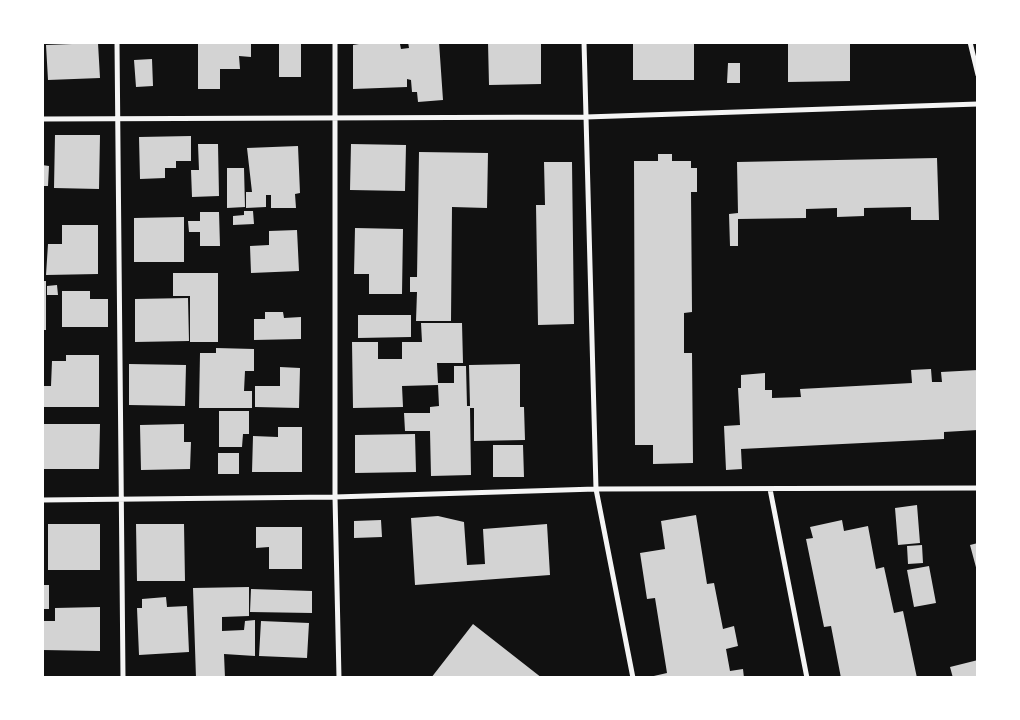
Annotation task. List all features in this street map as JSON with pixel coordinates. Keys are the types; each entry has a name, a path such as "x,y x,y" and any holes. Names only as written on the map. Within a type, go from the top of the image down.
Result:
{"street":[{"path":"118,42 120,500 123,678"},
{"path":"335,42 334,497 339,678"},
{"path":"584,42 596,489 633,678"},
{"path":"970,42 978,74"},
{"path":"42,119 118,120 334,116 586,117 978,104"},
{"path":"42,500 334,497 596,489 978,488"},
{"path":"770,489 807,678"}],"building":[{"path":"198,42 251,42 251,57 239,56 240,69 220,69 220,89 198,89"},
{"path":"279,42 301,42 301,77 279,77"},
{"path":"371,42 400,44 401,49 409,48 408,42 439,42 443,100 418,102 417,92 412,92 411,80 407,79 407,87 353,89 353,45"},
{"path":"488,42 541,42 541,84 489,85"},
{"path":"633,42 694,42 694,80 633,80"},
{"path":"788,42 850,42 850,81 788,82"},
{"path":"98,43 100,78 48,80 46,45"},
{"path":"152,59 153,86 136,87 134,60"},
{"path":"728,63 740,63 740,83 727,83"},
{"path":"55,135 100,135 99,189 54,188"},
{"path":"191,136 191,161 176,161 176,168 165,168 165,178 140,179 139,137"},
{"path":"198,144 218,144 219,196 192,197 191,170 199,170"},
{"path":"351,144 406,145 405,191 350,190"},
{"path":"298,146 300,193 295,194 296,208 271,208 271,195 266,195 266,207 246,208 246,192 252,192 247,148"},
{"path":"419,152 488,153 487,208 452,207 451,321 416,321 417,292 410,292 410,277 417,277"},
{"path":"658,154 672,154 672,161 691,161 691,168 697,168 697,192 691,192 692,312 684,313 684,353 692,353 693,463 653,464 653,445 635,445 634,161 658,161"},
{"path":"937,158 939,220 911,220 911,207 864,208 864,216 837,217 837,208 806,209 806,218 738,219 738,246 730,246 729,214 738,213 737,162"},
{"path":"544,162 572,162 574,324 538,325 536,205 545,205"},
{"path":"42,165 49,166 48,186 42,186"},
{"path":"227,168 244,168 245,207 227,208"},
{"path":"244,211 253,211 254,224 233,225 233,216 244,215"},
{"path":"200,212 219,212 220,246 200,246 200,232 189,232 188,221 200,221"},
{"path":"184,217 184,262 134,262 134,218"},
{"path":"62,225 98,225 98,274 46,275 48,244 62,244"},
{"path":"355,228 403,229 402,294 369,294 369,274 354,274"},
{"path":"297,230 299,271 251,273 250,246 269,245 269,231"},
{"path":"173,273 218,273 218,342 190,342 190,296 173,296"},
{"path":"42,281 46,281 46,330 42,330"},
{"path":"57,285 58,295 47,295 47,286"},
{"path":"62,291 90,291 90,299 108,299 108,327 62,327"},
{"path":"188,298 189,341 135,342 135,299"},
{"path":"265,312 283,312 284,318 301,317 301,339 254,340 254,319 265,319"},
{"path":"358,315 411,315 411,337 358,338"},
{"path":"421,323 462,323 463,363 437,363 438,383 454,383 454,366 466,366 467,406 470,406 469,365 520,364 520,407 524,407 525,440 474,441 474,408 470,408 471,475 431,476 430,431 405,431 404,413 430,413 430,407 439,406 438,385 402,386 403,407 353,408 352,342 378,342 378,359 402,359 402,342 422,342"},
{"path":"216,348 254,349 254,371 245,371 244,391 252,391 252,408 199,408 200,353 216,353"},
{"path":"66,355 99,355 99,407 42,407 42,386 51,386 52,361 66,361"},
{"path":"129,364 186,365 185,406 129,405"},
{"path":"280,367 300,368 299,408 255,407 255,386 280,386"},
{"path":"931,369 932,382 942,382 941,372 978,370 978,430 944,432 944,439 741,449 742,469 726,470 724,426 740,425 738,388 741,388 741,375 765,373 765,390 772,390 772,398 801,397 800,389 912,383 911,370"},
{"path":"219,411 249,411 249,434 243,434 242,447 219,447"},
{"path":"42,424 100,424 99,469 42,469"},
{"path":"184,424 184,442 191,442 190,469 141,470 140,425"},
{"path":"278,427 302,427 302,472 252,472 253,436 278,437"},
{"path":"415,434 416,472 355,473 355,435"},
{"path":"493,445 523,445 524,477 493,477"},
{"path":"218,453 239,453 239,474 218,474"},
{"path":"917,505 920,543 898,545 895,508"},
{"path":"696,515 707,584 714,583 723,629 734,626 738,646 726,649 730,671 743,669 744,678 645,678 667,673 655,598 647,599 640,553 665,549 661,521"},
{"path":"438,516 464,522 467,565 485,564 483,529 547,524 550,575 415,585 411,518"},
{"path":"381,520 382,537 354,538 354,521"},
{"path":"842,520 844,531 868,526 876,569 884,567 894,613 903,611 917,678 841,678 831,626 824,627 806,539 813,538 810,527"},
{"path":"48,524 100,524 100,570 48,570"},
{"path":"136,524 184,524 185,581 137,581"},
{"path":"256,527 302,527 302,569 269,569 269,547 256,548"},
{"path":"978,543 978,571 977,571 970,545"},
{"path":"922,545 923,563 908,564 907,546"},
{"path":"929,566 936,603 914,607 907,570"},
{"path":"42,585 49,585 49,609 42,609"},
{"path":"249,587 249,616 222,617 222,631 244,630 245,621 255,620 255,656 224,654 225,678 196,678 193,588"},
{"path":"251,589 312,591 312,613 250,612"},
{"path":"166,597 167,607 187,606 189,652 139,655 137,608 142,608 142,599"},
{"path":"100,607 100,651 42,650 42,621 55,621 55,608"},
{"path":"261,621 309,623 307,658 259,656"},
{"path":"473,624 542,678 431,678"},
{"path":"978,660 978,678 953,678 950,667"}]}
